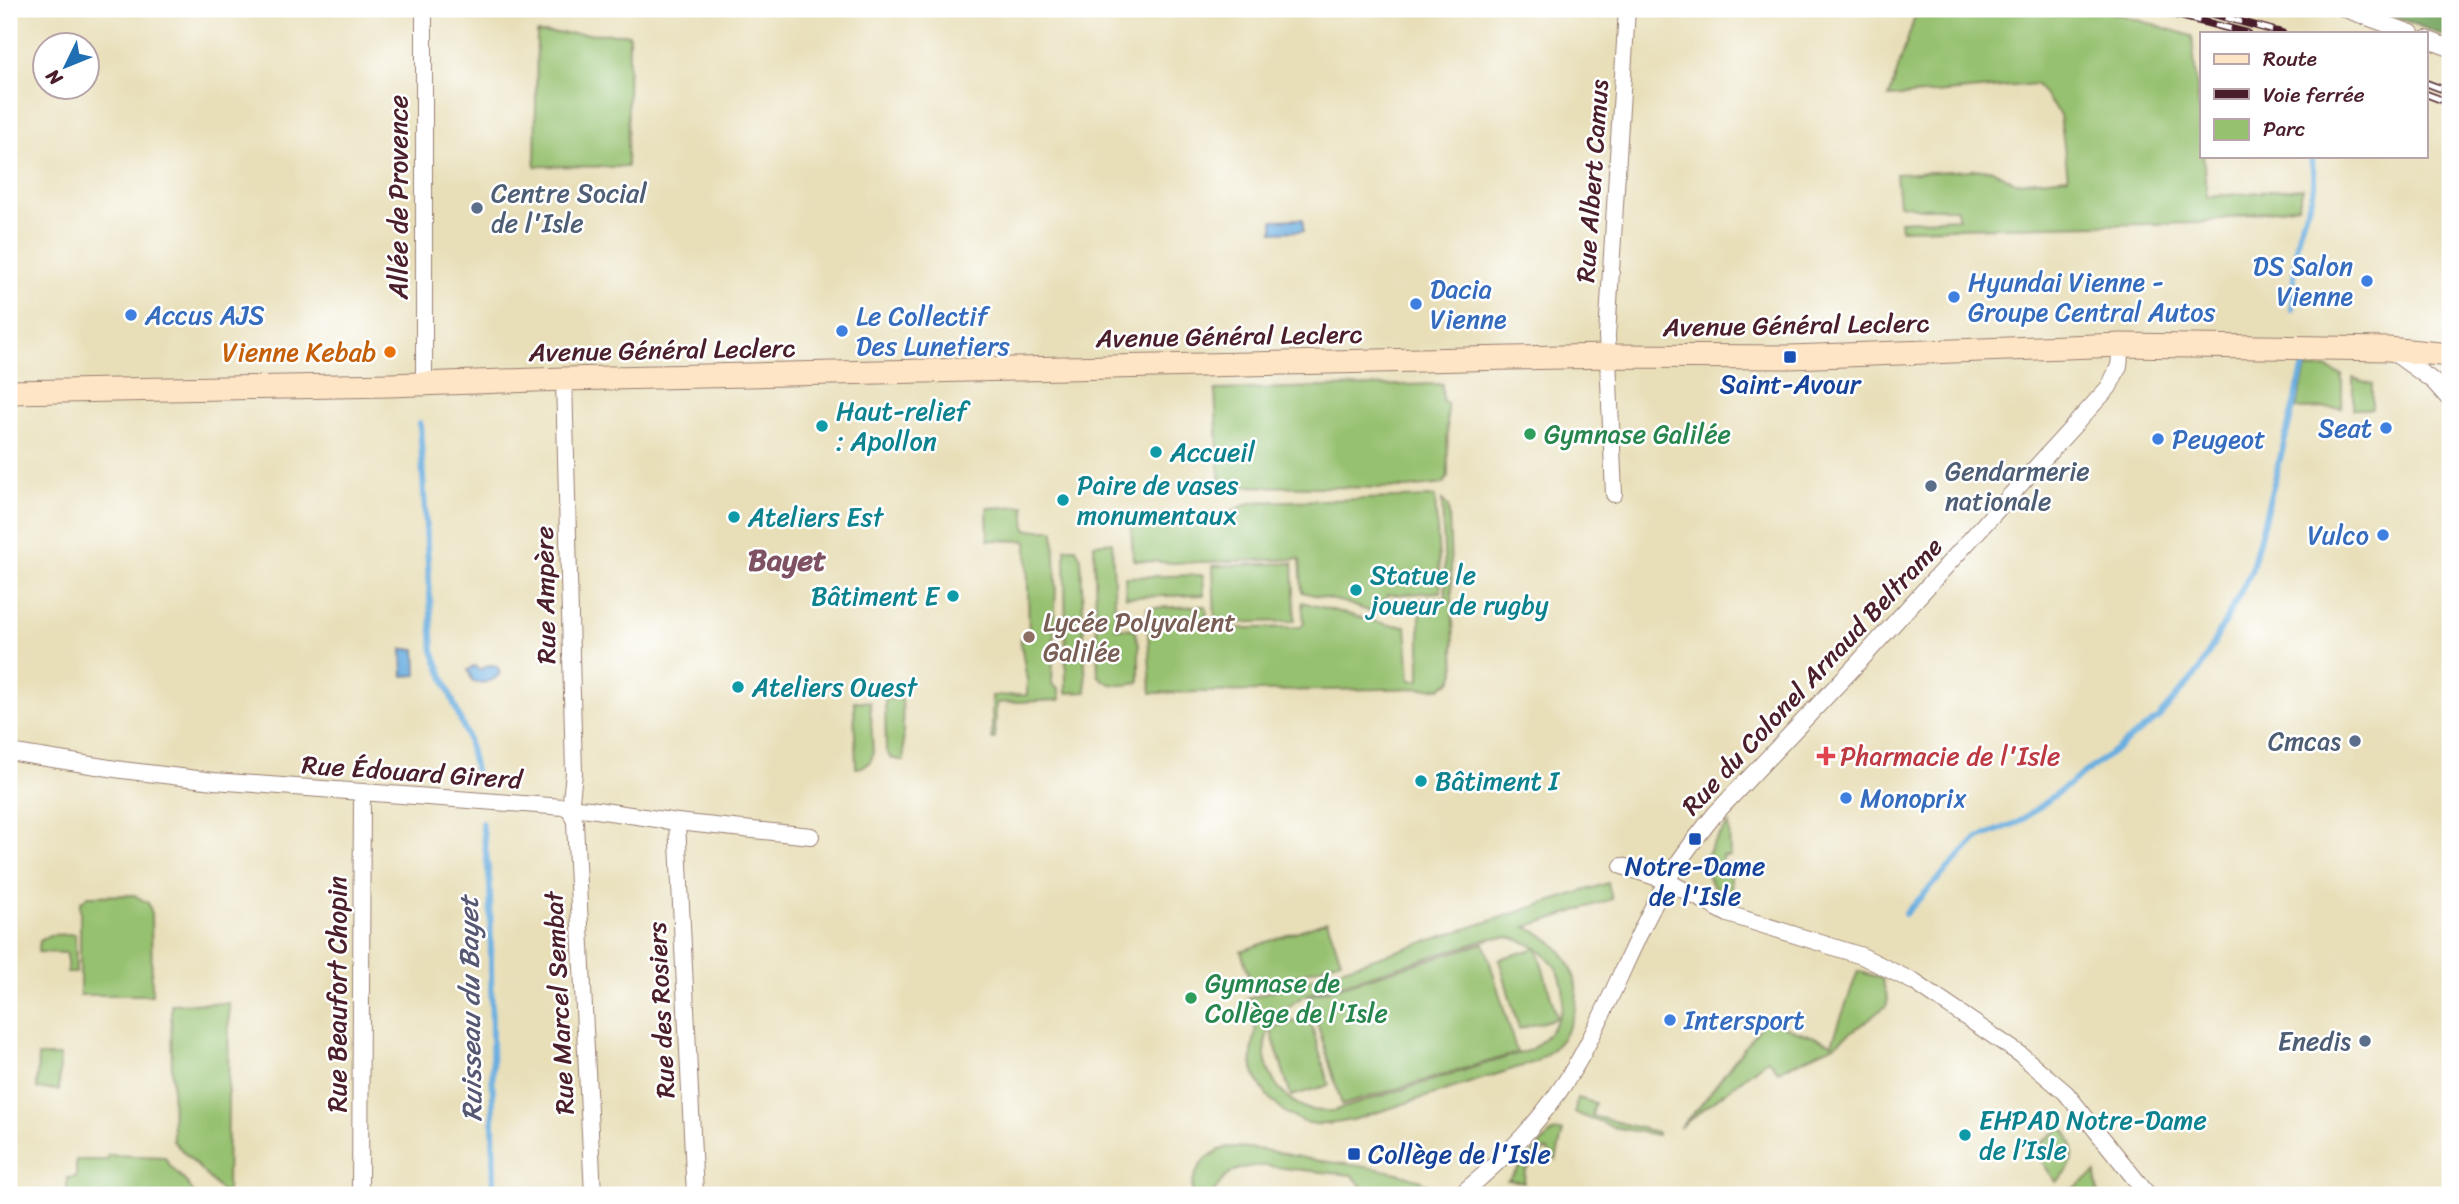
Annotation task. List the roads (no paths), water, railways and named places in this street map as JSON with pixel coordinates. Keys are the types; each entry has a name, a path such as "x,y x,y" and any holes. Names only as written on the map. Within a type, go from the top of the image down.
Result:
{"main road":[{"name":"Avenue Général Leclerc","path":"9,392 424,385 564,379 1607,355 1790,357 2121,345 2388,349 2450,355"}],"street":[{"name":"Allée de Provence","path":"424,9 424,385"},
{"name":"Rue Albert Camus","path":"1614,494 1607,355 1627,9"},
{"path":"2349,9 2408,32"},
{"path":"2428,40 2450,48"},
{"name":"Rue du Colonel Arnaud Beltrame","path":"1460,1195 1524,1135 1563,1085 1592,1035 1667,881 1715,814 1862,658 2109,387 2119,366 2121,345"},
{"path":"2388,349 2433,381 2450,400"},
{"name":"Rue Ampère","path":"564,379 574,773 570,809"},
{"name":"Rue Édouard Girerd","path":"9,752 214,781 590,809 677,822 811,836"},
{"name":"Rue Beaufort Chopin","path":"360,1195 362,792"},
{"name":"Rue Marcel Sembat","path":"570,809 575,822 593,1195"},
{"name":"Rue des Rosiers","path":"677,822 695,1195"},
{"path":"1622,866 1667,881 1728,914 1862,956 1914,982 2020,1054 2066,1093 2148,1195"}],"water":[{"path":"1303,219 1303,231 1273,232 1273,220"},
{"path":"402,649 416,649 417,675 403,676"},
{"path":"489,665 497,666 500,673 498,676 488,682 473,682 468,670 475,666 480,670"}],"waterway":[{"path":"2274,9 2275,18"},
{"path":"2292,309 2298,237 2313,191 2310,158"},
{"path":"1905,914 1976,839 2019,822 2158,718 2199,671 2251,572 2303,369"},
{"name":"Ruisseau du Bayet","path":"420,423 433,651 468,739 476,775"},
{"name":"Ruisseau du Bayet","path":"482,823 490,884 494,1195"}],"railway":[{"path":"2153,9 2243,32"},
{"path":"2195,9 2278,32"},
{"path":"2428,84 2450,92"},
{"path":"2428,95 2450,103"}],"place":[{"name":"Centre Social de l'Isle","path":"477,208"},
{"name":"DS Salon Vienne","path":"2367,281"},
{"name":"Hyundai Vienne - Groupe Central Autos","path":"1954,297"},
{"name":"Dacia Vienne","path":"1416,304"},
{"name":"Accus AJS","path":"131,315"},
{"name":"Le Collectif Des Lunetiers","path":"842,331"},
{"name":"Vienne Kebab","path":"390,352"},
{"name":"Saint-Avour","path":"1790,357"},
{"name":"Haut-relief : Apollon","path":"822,426"},
{"name":"Seat","path":"2386,428"},
{"name":"Gymnase Galilée","path":"1530,434"},
{"name":"Peugeot","path":"2158,439"},
{"name":"Accueil","path":"1156,452"},
{"name":"Gendarmerie nationale","path":"1931,486"},
{"name":"Paire de vases monumentaux","path":"1063,500"},
{"name":"Ateliers Est","path":"734,517"},
{"name":"Vulco","path":"2383,535"},
{"name":"Statue le joueur de rugby","path":"1356,590"},
{"name":"Bâtiment E","path":"953,596"},
{"name":"Lycée Polyvalent Galilée","path":"1029,637"},
{"name":"Ateliers Ouest","path":"738,687"},
{"name":"Cmcas","path":"2355,741"},
{"name":"Pharmacie de l'Isle","path":"1826,756"},
{"name":"Bâtiment I","path":"1421,781"},
{"name":"Monoprix","path":"1846,798"},
{"name":"Notre-Dame de l'Isle","path":"1695,839"},
{"name":"Gymnase de Collège de l'Isle","path":"1191,998"},
{"name":"Intersport","path":"1670,1020"},
{"name":"Enedis","path":"2365,1041"},
{"name":"EHPAD Notre-Dame de l’Isle","path":"1965,1135"},
{"name":"Collège de l'Isle","path":"1354,1154"}],"district":[{"name":"Bayet","path":"787,560"}]}
